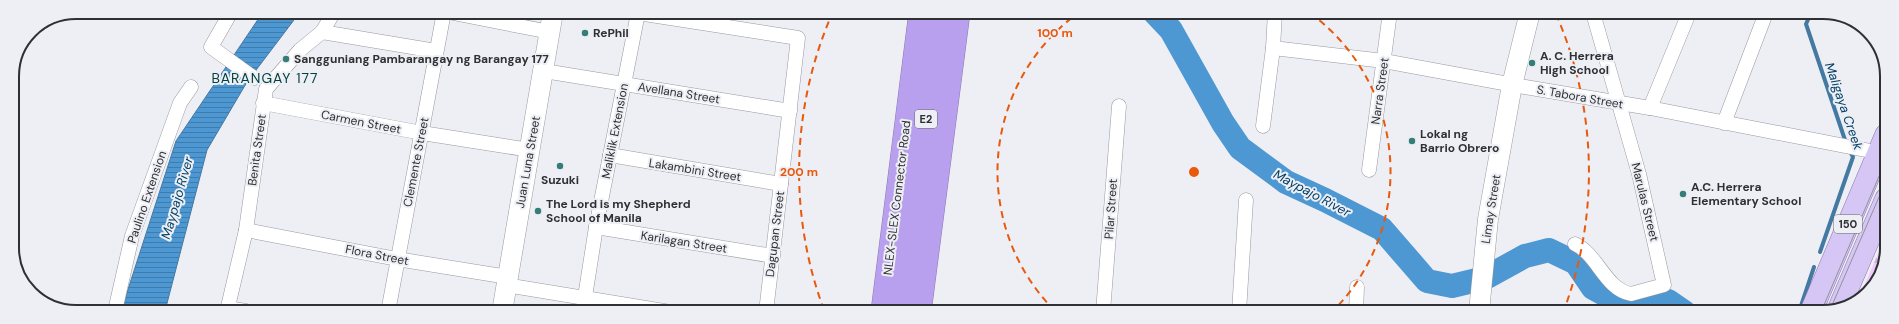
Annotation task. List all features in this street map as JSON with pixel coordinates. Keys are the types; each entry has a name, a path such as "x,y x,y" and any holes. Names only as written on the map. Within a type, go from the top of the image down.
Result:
{"highway":[{"name":"NLEX-SLEX Connector Road","path":"883,305 919,19"},
{"name":"NLEX-SLEX Connector Road","path":"902,305 938,19"},
{"path":"921,305 958,19"}],"main road":[{"name":"150","path":"1814,305 1877,148"},
{"name":"150","path":"1842,302 1880,213"}],"street":[{"path":"227,19 211,47 254,78"},
{"name":"Benita Street","path":"228,305 246,230 266,89 300,50 322,32 330,19"},
{"name":"Clemente Street","path":"389,305 443,19"},
{"path":"484,19 550,32"},
{"name":"Juan Luna Street","path":"503,305 552,19"},
{"name":"Maliklik Extension","path":"585,297 596,227 637,19"},
{"name":"Dagupan Street","path":"681,19 798,38 767,305"},
{"path":"1263,126 1273,48 1275,19"},
{"name":"Narra Street","path":"1369,170 1389,19"},
{"name":"Limay Street","path":"1480,305 1488,219 1512,85 1528,19"},
{"name":"Marulas Street","path":"1575,244 1583,248 1610,281 1626,294 1664,285 1639,174 1595,19"},
{"path":"1650,108 1686,19"},
{"path":"1724,123 1764,19"},
{"path":"322,32 436,51"},
{"name":"S. Tabora Street","path":"1273,48 1384,61 1512,85 1650,108 1838,145 1877,148"},
{"name":"Avellana Street","path":"544,71 790,111"},
{"name":"Paulino Extension","path":"116,305 132,236 180,103 191,87"},
{"name":"Carmen Street","path":"264,103 422,133 530,150"},
{"name":"Pilar Street","path":"1104,305 1118,106"},
{"name":"Lakambini Street","path":"610,155 781,184"},
{"path":"1239,305 1246,200"},
{"name":"Karilagan Street","path":"596,227 772,256"},
{"name":"Flora Street","path":"246,230 630,305"},
{"path":"1356,305 1357,287"}],"green space":[{"path":"1880,249 1877,266 1863,289"}],"water":[{"path":"258,19 295,19 247,82 207,150 167,305 123,305 176,141"}],"waterway":[{"name":"Maypajo River","path":"1161,19 1171,30 1223,123 1240,148 1286,182 1382,229 1427,281 1452,286 1477,280"},
{"name":"Maligaya Creek","path":"1808,19 1806,24 1846,143"},
{"name":"Maligaya Creek","path":"1820,252 1853,157 1850,151"},
{"name":"Maypajo River","path":"1487,277 1525,256 1549,250 1576,263 1593,288 1624,305"},
{"name":"Maligaya Creek","path":"1801,305 1814,267"},
{"name":"Maypajo River","path":"1635,305 1650,301 1668,301 1674,305"}],"tram line":[{"path":"1824,305 1880,174"},
{"path":"1833,304 1880,195"}],"place":[{"name":"RePhil","path":"585,33"},
{"name":"Sangguniang Pambarangay ng Barangay 177","path":"286,59"},
{"name":"A. C. Herrera High School","path":"1532,63"},
{"name":"Lokal ng Barrio Obrero","path":"1412,141"},
{"name":"Suzuki","path":"560,166"},
{"name":"A.C. Herrera Elementary School","path":"1683,194"},
{"name":"The Lord is my Shepherd School of Manila","path":"538,211"}],"district":[{"name":"BARANGAY 177","path":"265,78"}]}
